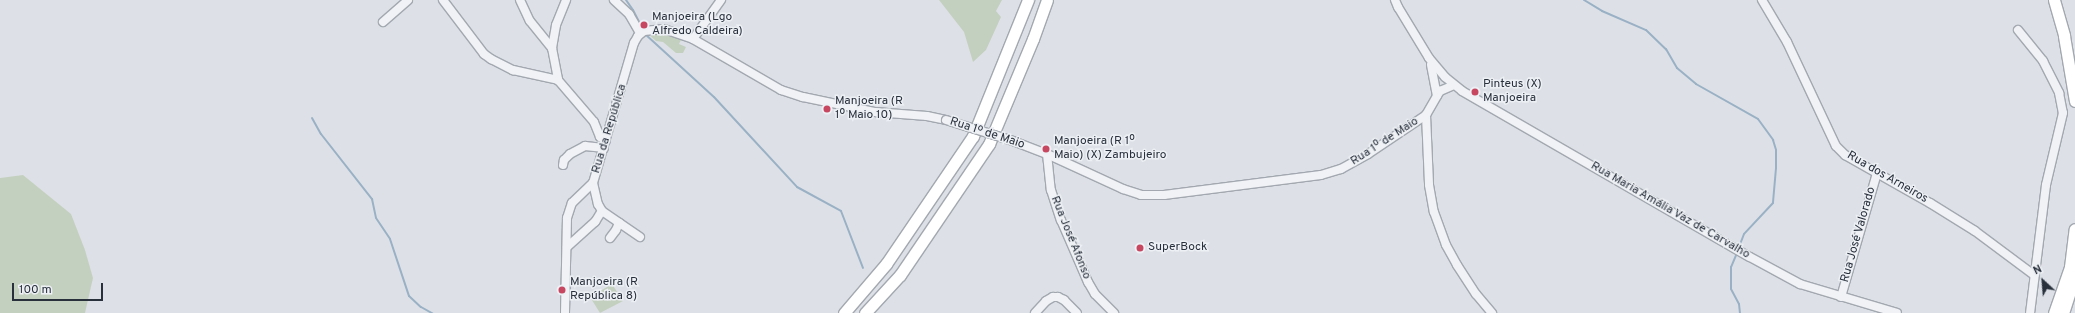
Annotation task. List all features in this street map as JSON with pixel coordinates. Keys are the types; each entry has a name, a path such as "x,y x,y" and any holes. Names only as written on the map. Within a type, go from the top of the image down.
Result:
{"highway":[{"path":"845,311 886,264 973,136 1028,0"},
{"path":"865,313 900,275 989,144 1033,39 1047,0"},
{"path":"2054,0 2064,36 2075,101"},
{"path":"2061,0 2072,35 2075,57"},
{"path":"2054,313 2070,266 2075,229"},
{"path":"2063,313 2075,276"}],"street":[{"path":"383,22 408,0"},
{"path":"443,0 484,54 491,59 513,70 558,80"},
{"path":"520,0 530,21 552,48"},
{"path":"563,165 564,160 570,154 585,146 605,145 594,122 558,80 552,48 556,25 566,0"},
{"path":"614,0 629,14 640,33"},
{"path":"693,39 721,0"},
{"path":"1395,0 1429,58 1434,73 1437,95"},
{"name":"Rua dos Arneiros","path":"1762,0 1787,42 1836,146 1845,155 1930,202 1968,227 2034,275"},
{"name":"Rua 1º de Maio","path":"640,33 649,30 664,29 693,39 781,90 803,97 875,112 927,116 946,120 1046,154 1123,189 1141,195 1164,196 1321,175 1341,169 1374,151 1426,115 1437,95"},
{"path":"2018,30 2043,61 2059,93 2063,113 2046,185 2030,313"},
{"name":"Rua da República","path":"565,313 567,218 572,203 593,183 634,43 640,33"},
{"name":"Rua Maria Amália Vaz de Carvalho","path":"1429,58 1454,85 1750,257 1800,284 1897,313"},
{"path":"1437,95 1443,89 1454,85"},
{"path":"1426,115 1428,185 1434,212 1446,245 1457,265 1476,294 1492,313"},
{"name":"Rua José Afonso","path":"1046,154 1051,190 1061,220 1088,282 1095,294 1114,313"},
{"name":"Rua José Valorado","path":"1841,297 1877,173"},
{"path":"593,183 602,211 640,237"},
{"path":"567,247 595,222 602,211"},
{"path":"610,238 619,223"},
{"path":"1035,313 1046,302 1058,297 1064,300 1077,313"}],"green space":[{"path":"939,0 1002,0 996,11 1001,17 986,50 973,62 964,32"},
{"path":"649,35 671,35 681,40 679,44 686,47 683,53 676,53 663,42 656,41"},
{"path":"23,175 71,214 85,250 93,278 85,313 0,313 0,178"},
{"path":"612,284 623,301 600,313 590,297"}],"waterway":[{"path":"626,0 642,28"},
{"path":"1584,0 1602,11 1646,30 1666,49 1677,68 1696,84 1758,119 1773,140 1776,150 1773,203 1744,234 1739,247"},
{"path":"645,34 714,97 797,187 841,211 863,268"},
{"path":"312,118 321,134 372,199 376,218 390,239 409,296 421,307 432,313"},
{"path":"1737,253 1731,267 1731,289 1739,304 1740,313"}],"place":[{"name":"Manjoeira (Lgo Alfredo Caldeira)","path":"644,25"},
{"name":"Pinteus (X) Manjoeira","path":"1475,92"},
{"name":"Manjoeira (R 1º Maio 10)","path":"827,109"},
{"name":"Manjoeira (R 1º Maio) (X) Zambujeiro","path":"1046,149"},
{"name":"SuperBock","path":"1140,248"},
{"name":"Manjoeira (R República 8)","path":"562,290"}]}
